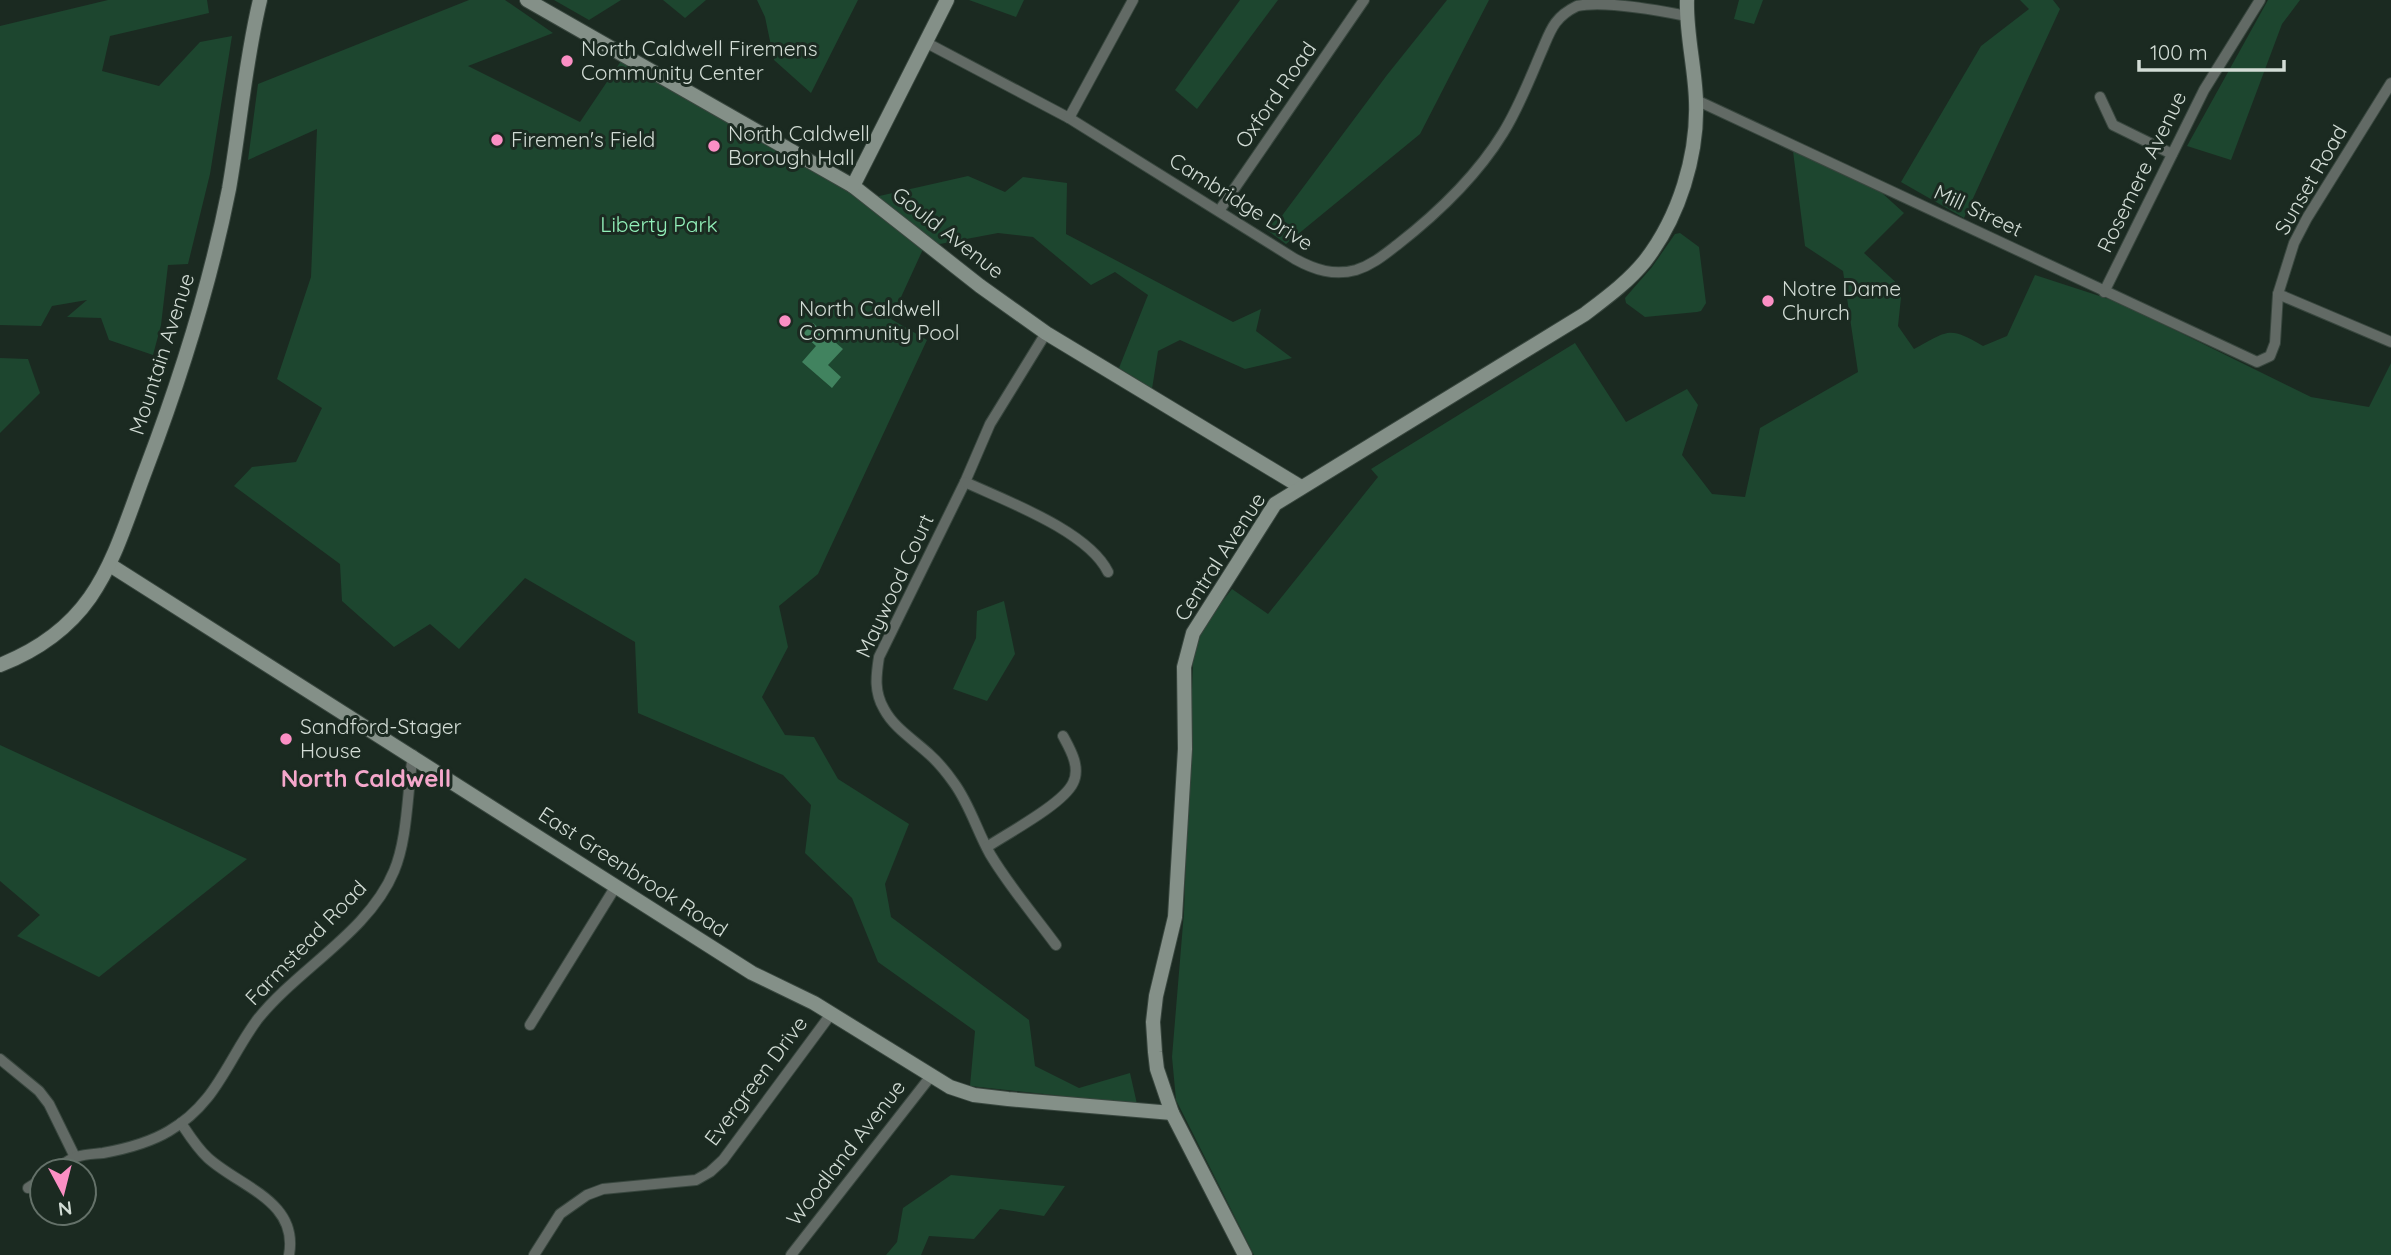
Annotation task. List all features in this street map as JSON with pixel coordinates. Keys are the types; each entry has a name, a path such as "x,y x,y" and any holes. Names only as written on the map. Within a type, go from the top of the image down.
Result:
{"street":[{"name":"Mountain Avenue","path":"0,665 43,643 71,621 93,596 110,565 166,417 204,303 229,188 260,0"},
{"name":"Gould Avenue","path":"527,0 853,186 980,286 1046,333 1301,487"},
{"path":"853,186 947,0"},
{"path":"1069,118 1133,0"},
{"name":"Oxford Road","path":"1219,211 1364,0"},
{"name":"Central Avenue","path":"1245,1255 1172,1113 1157,1069 1153,1022 1156,996 1175,917 1185,749 1184,667 1193,633 1275,504 1585,314 1620,288 1645,261 1665,230 1681,196 1692,151 1696,100 1687,0"},
{"name":"Rosemere Avenue","path":"2104,292 2204,90 2260,0"},
{"name":"Cambridge Drive","path":"925,42 1069,118 1311,268 1333,272 1363,268 1377,261 1423,225 1460,190 1504,131 1550,29 1568,10 1586,2 1611,1 1687,16"},
{"name":"Sunset Road","path":"2244,356 2257,362 2270,356 2275,343 2278,294 2294,243 2391,83"},
{"path":"2100,97 2113,125 2172,154"},
{"name":"Mill Street","path":"1696,100 2244,356"},
{"path":"2278,294 2391,341"},
{"name":"Maywood Court","path":"1046,333 990,424 965,482 879,657 876,678 877,693 884,710 896,726 932,757 954,783 1002,873 1056,945"},
{"path":"965,482 1047,520 1096,554 1108,572"},
{"name":"East Greenbrook Road","path":"110,565 413,755 456,786 527,828 752,973 831,1014 950,1087 975,1095 1172,1113"},
{"path":"987,848 1059,799 1074,782 1076,767 1063,736"},
{"name":"Farmstead Road","path":"75,1157 134,1146 168,1132 210,1097 257,1021 277,998 349,931 383,891 394,871 402,846 413,755"},
{"path":"530,1025 616,886"},
{"name":"Evergreen Drive","path":"534,1255 560,1214 587,1195 603,1189 696,1180 710,1172 723,1160 831,1014"},
{"path":"0,1059 39,1091 49,1104 75,1157"},
{"name":"Woodland Avenue","path":"791,1255 931,1076"},
{"path":"181,1123 192,1141 209,1158 277,1207 290,1231 289,1255"}],"green space":[{"path":"108,0 207,0 209,13 110,36 102,71 159,86 200,42 232,36 210,174 188,264 168,265 161,325 153,355 109,340 101,318 67,317 87,300 52,306 41,326 0,325 0,26"},
{"name":"Liberty Park","path":"469,0 505,0 553,33 468,66 580,122 625,55 866,199 968,176 1005,192 1023,177 1067,183 1066,234 1233,322 1261,309 1256,331 1292,358 1245,369 1180,340 1158,351 1152,389 1119,368 1148,295 1115,272 1091,285 1033,237 998,233 924,247 891,319 927,340 818,574 779,606 788,647 762,697 785,735 814,737 838,779 909,824 885,884 891,917 1029,1020 1035,1066 1079,1088 1130,1073 1137,1104 970,1086 975,1031 878,962 852,898 805,853 811,805 783,775 638,713 635,642 525,578 459,649 430,624 394,647 342,601 340,564 234,486 252,467 296,462 322,408 277,379 311,277 317,129 248,160 258,84"},
{"path":"554,0 621,0 589,20"},
{"path":"663,0 706,0 685,18"},
{"path":"757,0 858,0 811,93 774,60 765,17"},
{"path":"969,0 1024,0 1016,17"},
{"path":"1240,0 1278,0 1197,109 1175,90"},
{"path":"1447,0 1489,0 1420,134 1286,244 1264,228 1281,217"},
{"path":"1739,0 1763,0 1754,24 1734,19"},
{"path":"2020,0 2053,0 2060,9 1964,218 1901,182 1981,46 2029,9"},
{"path":"2268,0 2300,0 2282,24 2231,160 2187,146"},
{"path":"1793,151 1882,193 1904,213 1864,253 1902,288 1898,326 1914,349 1948,333 1962,335 1983,346 2007,336 2035,275 2118,302 2311,397 2369,407 2391,363 2391,1255 1254,1255 1176,1100 1172,1057 1184,912 1193,662 1201,628 1232,589 1268,614 1378,477 1371,469 1575,343 1626,422 1687,389 1698,405 1682,455 1712,494 1745,497 1760,428 1858,372 1843,271 1805,246"},
{"path":"1680,233 1699,247 1706,303 1701,311 1697,312 1645,317 1626,303 1625,298 1652,267 1675,234"},
{"path":"0,358 28,359 40,393 0,433"},
{"path":"1004,601 1015,654 987,701 953,689 976,638 977,611"},
{"path":"0,745 247,859 99,977 17,936 40,915 0,881"},
{"path":"951,1175 1065,1186 1044,1216 1000,1209 974,1239 929,1236 921,1255 886,1255 897,1242 903,1208"}],"shaded area":[{"path":"813,323 843,349 828,365 841,377 832,388 802,362 816,346 803,334"}],"place":[{"name":"North Caldwell Firemens Community Center","path":"567,61"},
{"name":"Firemen's Field","path":"497,140"},
{"name":"North Caldwell Borough Hall","path":"714,146"},
{"name":"Notre Dame Church","path":"1768,301"},
{"name":"North Caldwell Community Pool","path":"785,321"},
{"name":"Sandford-Stager House","path":"286,739"}],"district":[{"name":"North Caldwell","path":"366,779"}]}
